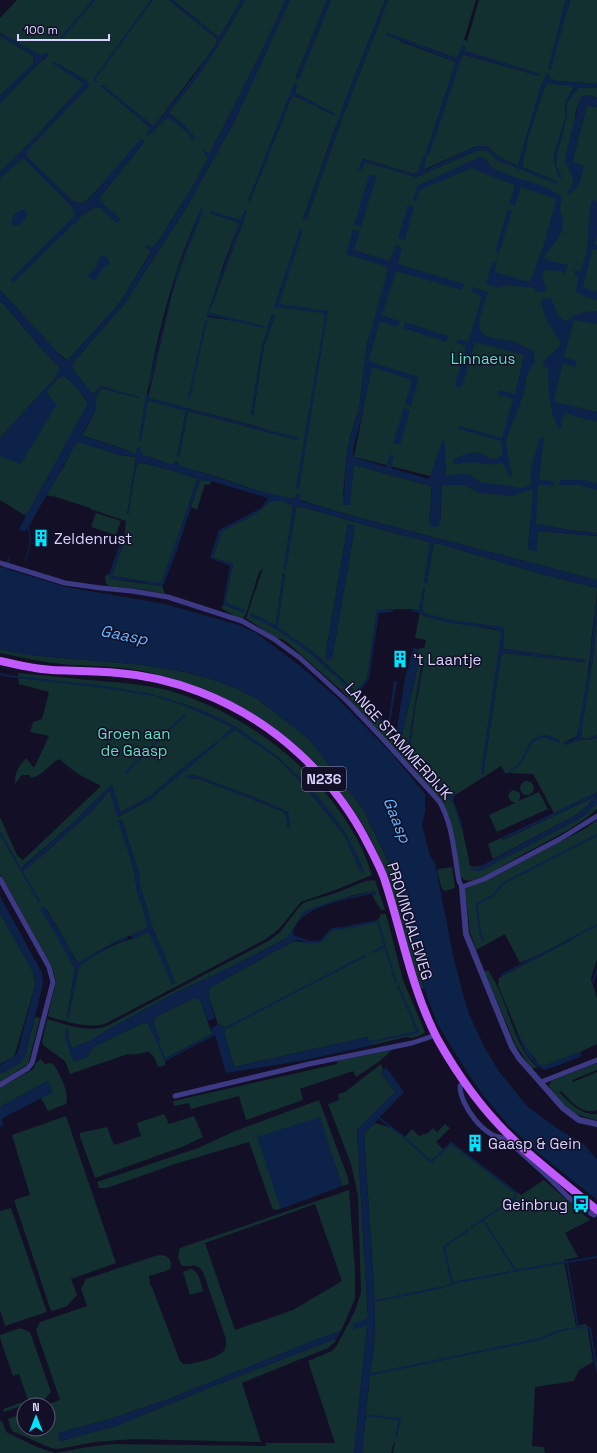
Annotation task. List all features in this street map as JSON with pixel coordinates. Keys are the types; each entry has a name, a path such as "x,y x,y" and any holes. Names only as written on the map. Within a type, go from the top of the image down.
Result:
{"main road":[{"name":"PROVINCIALEWEG","path":"0,656 68,669 134,675 165,681 200,692 220,700 252,718 294,749 309,763 324,778 348,808 373,854 385,882 416,990 436,1035 464,1082 482,1106 525,1150 596,1213"},
{"name":"PROVINCIALEWEG","path":"0,661 51,670 68,669"}],"street":[{"name":"LANGE STAMMERDIJK","path":"2,563 65,583 168,597 241,621 274,639 300,658 348,702 439,800 445,811 462,887 466,934 512,1047 519,1058 555,1100 573,1116 580,1120 597,1124"},
{"path":"462,887 484,879 560,839 597,816"},
{"path":"0,879 49,967 53,982 32,1064 0,1085"},
{"path":"175,1096 309,1064 412,1043 436,1035"},
{"path":"541,1082 597,1060"},
{"name":"PROVINCIALEWEG","path":"464,1082 460,1086 460,1093 472,1114 490,1134 499,1138 505,1138 568,1197 579,1206 596,1213"}],"green space":[{"path":"17,0 169,0 217,39 216,44 210,53 155,125 152,125 101,86 151,128 148,136 166,118 169,117 187,132 185,126 169,113 198,76 245,0 286,0 262,51 210,153 207,155 208,158 195,183 159,240 152,249 147,245 146,247 151,252 119,304 67,360 57,352 0,290 0,178 23,157 72,206 76,215 11,280 85,213 93,208 101,208 117,222 120,219 104,205 100,197 145,141 84,203 74,202 27,157 27,151 87,81 53,61 84,84 32,141 0,172 0,103 42,60 46,60 0,33 0,18"},
{"path":"173,0 241,0 221,35 218,37"},
{"name":"Linnaeus","path":"290,0 327,0 296,77 299,79 331,0 385,0 335,128 303,219 306,220 343,116 388,0 476,0 464,40 467,41 479,0 566,0 548,69 550,70 570,0 597,0 597,84 549,79 541,86 518,165 499,157 486,146 477,146 414,174 363,159 360,166 366,162 416,177 476,151 486,150 499,161 558,182 522,167 528,138 544,88 547,83 575,86 570,93 565,107 565,119 554,155 554,162 557,167 557,154 567,116 567,103 579,87 597,88 597,98 589,95 576,110 571,172 574,182 570,195 584,166 572,162 587,105 597,107 597,533 536,524 532,510 528,547 538,531 597,536 597,580 349,515 295,498 280,497 179,466 178,462 176,461 173,464 170,464 143,455 138,447 136,455 124,449 84,436 83,434 94,414 95,399 101,388 139,398 101,386 93,395 74,371 74,362 125,303 186,208 235,120","holes":["387,33 456,58 463,46 466,47 465,51 540,74 540,76 462,54 429,154 426,153 456,62 402,42","297,84 295,93 335,114 292,96 250,201 248,201 275,133","201,209 203,209 172,294 148,398 252,425 298,440 188,411 179,457 177,457 186,410 148,400 139,441 150,378 164,315 188,241","245,210 245,217 210,310 210,313 245,322 207,317 224,263 239,225 237,222 210,213 211,212 240,220","272,314 275,315 264,346 253,415 251,414 262,347","369,335 363,411 354,457 430,476 429,479 475,479 479,493 465,485 442,485 440,523 429,524 432,487 354,465 349,505 343,495 347,453 350,437 359,409"]},
{"path":"0,36 34,57 33,64 0,96"},
{"path":"0,302 3,303 60,368 55,378 0,438"},
{"path":"64,376 78,388 88,404 29,511 24,515 0,500 0,454 49,396 46,392 58,378"},
{"path":"77,441 120,455 136,457 127,515 136,467 140,462 197,479 161,584 112,576 124,541 126,521 90,509 91,507 90,508 56,497 56,495 55,497 46,495"},
{"path":"200,480 211,481 210,485 205,484 197,510 191,507"},
{"path":"280,500 293,506 284,569 296,508 299,506 429,542 430,545 424,583 427,583 433,547 434,544 437,543 545,575 597,588 589,669 577,736 564,743 597,738 597,792 554,813 533,774 505,773 501,766 454,796 451,796 409,752 415,708 424,661 422,661 407,752 453,803 462,828 469,865 473,867 483,865 476,868 471,868 480,871 582,817 597,803 597,809 570,829 482,877 469,881 464,880 461,877 446,810 342,691 288,643 282,639 275,638 246,618 263,568 259,572 247,611 243,619 240,619 221,608 224,604 232,608 244,610 225,603 233,564 213,558 222,531 255,514 271,501","holes":["348,524 355,526 332,659 325,657","283,573 285,574 277,627 317,655 356,692 367,679 377,610 419,610 424,587 422,609 424,613 445,619 504,631 504,649 585,660 585,662 506,653 501,655 483,775 501,641 500,631 424,616 420,612 415,638 426,640 425,647 418,649 417,669 400,744 395,740 389,729 387,729 360,700 362,698 359,695 357,696 296,643 271,626 249,615 276,625"]},
{"path":"96,513 121,521 116,535 91,527"},
{"path":"109,574 109,577 112,579 162,586 165,594 140,589 108,586 105,576"},
{"path":"597,620 597,735 587,739 582,738 581,728 592,665"},
{"path":"0,649 29,655 144,665 185,672 211,679 236,688 257,699 309,739 363,809 395,875 424,989 420,988 383,865 376,850 360,820 341,793 320,768 296,746 271,726 243,709 213,694 181,682 148,672 129,669 104,666 71,665 36,660 0,653"},
{"name":"Groen aan de Gaasp","path":"18,673 148,686 177,693 204,703 231,716 280,749 303,769 323,790 357,839 372,875 301,902 278,930 266,939 105,1024 91,1026 49,1017 48,1015 56,981 52,967 0,874 0,817 17,855 23,860 101,786 78,774 59,759 35,777 31,778 29,775 22,775 15,784 16,773 21,764 26,758 34,768 49,736 30,732 33,722 42,719 49,692 19,684","holes":["155,696 190,706 222,720 234,726 278,757 322,802 345,833 363,869 360,870 345,836 303,784 278,759 235,729 223,739 222,737 231,729 230,726 183,705","219,740 151,799 118,817 110,791 108,792 93,810 38,859 21,868 75,821 111,785 121,812 152,795 180,770","194,775 256,798 288,812 290,827 288,828 286,815 282,811 200,779 188,778 185,776","122,820 140,876 139,882 153,929 175,983 172,984 150,933 143,934 111,947 79,966 68,1019 75,968 41,907 47,910 78,963 112,943 148,928 137,892 135,875 130,857 118,821"]},
{"path":"524,781 530,781 534,785 534,791 530,795 524,795 520,791 520,785"},
{"path":"514,790 520,793 520,798 518,801 539,792 548,809 497,832 489,815 515,803 508,797 510,792"},
{"path":"596,796 576,815 493,859 488,844 501,838 503,840"},
{"path":"597,820 597,959 591,979 597,998 597,1044 541,1067 521,1041 498,985 499,978 575,938 520,963 505,934 476,950 470,932 465,889 499,874 586,828"},
{"path":"452,867 455,888 445,891 442,889 437,871 439,869"},
{"path":"375,880 385,910 381,910 372,895 376,894 374,891 350,896 304,912 287,938 217,974 175,993 90,1041 72,1048 69,1041 68,1029 65,1028 65,1037 74,1062 87,1057 93,1047 145,1022 148,1024 157,1041 160,1041 153,1021 157,1016 194,998 200,1000 212,1034 164,1059 166,1065 158,1067 154,1057 149,1052 146,1052 133,1055 128,1054 70,1074 65,1061 44,1046 42,1042 47,1019 70,1026 92,1029 107,1026 270,940 280,932 300,906 305,902 339,892 365,881"},
{"path":"0,913 33,972 35,986 14,1056 0,1064"},
{"path":"381,914 386,914 403,980 425,1032 413,1038 406,1037 373,1045 367,1037 234,1067 224,1027 218,1024 208,994 211,987 292,942 298,941 313,943 324,940 322,939 334,929 378,920"},
{"path":"488,970 500,992 525,1054 538,1067 532,1069 517,1047 514,1047 515,1044 486,975 483,972"},
{"path":"35,1017 40,1018 28,1064 0,1082 0,1074 21,1062 25,1056"},
{"path":"393,1049 380,1061 356,1077 353,1071 300,1089 303,1100 246,1120 239,1096 191,1109 189,1103 174,1106 173,1101 337,1064 337,1061"},
{"path":"41,1059 45,1064 52,1063 55,1066 66,1090 66,1104 48,1111 41,1098 52,1092 48,1081 0,1107 0,1088 33,1069 36,1063"},
{"path":"597,1063 597,1070 572,1080 573,1082 597,1072 597,1110 586,1111 581,1109 572,1103 561,1091 559,1092 576,1108 585,1113 597,1114 596,1120 570,1110 549,1086 551,1081"},
{"path":"381,1064 383,1070 381,1072 395,1092 357,1130 368,1318 354,1453 55,1453 112,1444 266,1446 266,1443 335,1443 308,1361 332,1351 336,1347 355,1311 361,1293 358,1196 351,1164 328,1104 339,1100 338,1094 345,1092"},
{"path":"319,1100 349,1184 342,1186 320,1118 258,1137 281,1209 273,1210 249,1142 175,1164 107,1188 99,1188 97,1182 198,1148 235,1131"},
{"path":"164,1114 169,1124 194,1116 203,1137 182,1147 95,1178 80,1137 80,1133 107,1127 114,1145 141,1136 137,1123"},
{"path":"66,1116 116,1263 71,1279 77,1295 67,1306 52,1311 14,1200 30,1195 12,1135"},
{"path":"375,1123 392,1128 405,1137 412,1129 419,1136 428,1133 433,1128 437,1132 445,1124 450,1128 436,1142 443,1149 451,1142 521,1195 544,1180 590,1220 565,1233 578,1257 564,1260 576,1326 587,1324 593,1362 579,1370 574,1381 535,1387 532,1446 544,1447 545,1453 393,1453 394,1442 391,1453 362,1453 374,1347 375,1319 364,1134"},
{"path":"349,1190 355,1272 355,1299 341,1331 166,1400 110,1419 58,1433 60,1441 116,1426 337,1338 328,1348 242,1383 261,1442 133,1439 95,1442 58,1449 51,1448 26,1437 56,1437 56,1401 60,1400 36,1330 40,1322 87,1306 81,1289 86,1279 155,1256 162,1255 167,1257 170,1261 171,1268 149,1276 150,1285 180,1361 184,1364 193,1363 213,1358 223,1352 225,1349 226,1339 203,1272 195,1266 181,1265 178,1257 180,1248","holes":["315,1204 342,1281 293,1310 235,1330 205,1243"]},
{"path":"11,1208 47,1312 5,1326 0,1310 0,1211"},
{"path":"190,1269 198,1274 203,1291 190,1295 183,1272"},
{"path":"20,1328 30,1332 51,1392 47,1397 27,1397 19,1374 13,1376 0,1335"},
{"path":"16,1404 16,1408 4,1412 3,1409"},
{"path":"16,1416 16,1433 12,1431 8,1419"},
{"path":"0,1421 2,1421 6,1432 37,1447 55,1453 0,1453"}],"water":[{"path":"169,0 173,0 218,37 221,35 241,0 245,0 198,76 170,111 170,114 185,126 195,137 193,141 187,132 168,117 148,136 146,134 151,128 101,86 103,85 152,125 155,125 193,77 216,44 217,39"},
{"path":"286,0 290,0 235,120 186,208 125,303 74,362 74,371 93,394 101,386 140,397 101,388 95,399 97,408 83,433 83,436 136,454 138,447 140,447 143,455 170,464 173,464 176,461 180,466 248,488 293,499 295,498 296,493 300,493 300,500 349,515 597,580 597,588 545,575 437,543 434,544 433,547 427,583 424,583 430,545 429,542 299,506 296,508 286,570 284,569 293,506 282,501 271,501 255,514 222,531 213,558 233,564 225,602 245,610 244,613 223,604 230,566 210,558 219,530 261,508 268,498 211,481 200,480 164,584 159,586 112,579 109,577 109,574 121,540 124,541 112,576 161,583 197,479 140,462 136,467 127,515 136,457 120,455 77,442 29,526 31,542 26,561 25,560 30,541 28,530 26,529 24,532 19,529 25,518 25,513 29,511 88,403 78,388 68,379 64,376 58,378 47,391 47,394 57,404 21,464 0,456 0,438 55,378 60,368 3,303 0,302 0,290 63,358 67,360 69,359 119,304 151,253 146,247 147,245 152,249 159,240 195,183 208,158 203,151 205,150 210,153"},
{"path":"327,0 331,0 299,79 296,78"},
{"path":"385,0 388,0 343,116 306,220 303,219 346,98"},
{"path":"566,0 570,0 551,70 548,69"},
{"path":"1,33 40,55 46,52 48,53 48,57 42,60 0,103 0,96 33,64 34,57 0,36"},
{"path":"387,33 456,58 462,46 466,47 466,51 540,74 540,76 463,54 429,155 426,153 456,62 386,35"},
{"path":"53,61 87,81 90,85 27,151 27,157 74,202 84,203 137,143 142,139 145,141 100,197 104,205 120,219 117,223 101,208 93,208 85,213 13,283 11,280 75,215 72,206 23,158 0,178 0,172 32,141 84,84 52,63"},
{"path":"547,72 549,73 550,79 558,81 597,84 597,88 579,87 567,103 567,116 556,161 557,169 562,177 559,178 554,162 554,155 565,119 566,100 575,87 547,83 544,88 528,138 522,167 558,182 557,184 499,161 486,150 476,151 416,177 366,162 360,171 358,169 363,159 414,174 417,173 423,157 426,158 424,169 427,169 477,146 486,146 499,157 518,165 541,86"},
{"path":"294,83 297,84 295,93 335,114 334,116 297,97 292,96 250,201 248,201"},
{"path":"585,95 597,98 597,107 587,106 572,162 584,166 579,185 569,195 567,192 573,183 573,179 565,157 577,112 577,105 581,97"},
{"path":"480,157 483,157 494,169 544,186 561,196 562,199 560,210 563,227 559,236 544,257 550,261 568,265 565,274 561,271 546,270 543,272 547,290 540,293 534,288 506,285 498,288 486,284 493,261 497,262 495,272 530,282 544,244 556,199 521,187 515,206 509,204 515,185 472,168 420,190 416,202 413,200 417,186"},
{"path":"369,175 377,175 361,227 354,225"},
{"path":"592,200 597,201 597,235 594,244 597,245 597,250 593,249 583,287 597,292 597,300 576,292 578,278 574,274 575,270 580,271 586,252 589,215"},
{"path":"408,205 414,207 405,240 398,238"},
{"path":"201,208 204,209 181,266 172,294 150,386 148,386 176,275"},
{"path":"508,209 512,210 499,254 495,252"},
{"path":"21,210 26,210 28,214 22,223 17,226 12,226 14,214"},
{"path":"245,210 247,211 245,217 210,309 210,313 264,326 263,328 206,316 239,225 237,222 210,213 211,211 240,220"},
{"path":"300,229 303,230 279,304 328,311 299,489 296,488 325,316 322,313 278,307 277,309 274,307"},
{"path":"353,229 360,231 354,250 390,261 396,245 402,248 398,264 464,284 462,290 396,271 382,315 400,321 398,327 380,321 369,360 374,363 419,377 411,406 405,404 412,380 372,367 353,450 354,457 386,467 390,454 394,456 391,468 429,479 443,439 445,444 446,475 465,474 472,476 480,482 522,488 532,484 531,467 540,438 544,437 539,479 555,482 554,485 538,485 536,524 597,533 597,536 538,531 537,551 530,550 528,547 533,493 532,489 513,496 480,493 465,485 442,485 440,523 438,527 433,527 429,524 432,487 354,465 350,505 343,505 347,453 359,409 367,345 388,269 385,266 346,254"},
{"path":"100,257 107,257 110,263 101,270 97,279 91,279 88,275 96,267"},
{"path":"472,287 488,292 479,326 482,333 486,336 514,342 534,351 535,364 532,365 527,376 524,394 507,437 506,444 512,475 509,476 502,463 490,464 473,462 455,464 453,461 462,455 470,453 480,453 494,459 503,454 501,441 458,428 459,426 502,438 513,399 497,394 499,390 515,394 524,355 475,342 462,386 458,388 455,385 466,346 457,343 458,339 468,342 482,297 471,291"},
{"path":"551,298 558,315 564,321 584,312 597,312 597,324 574,320 564,357 577,361 575,367 563,363 554,398 556,402 597,412 597,421 588,420 566,413 562,419 562,429 558,428 552,413 549,396 548,370 542,363 557,349 561,343 547,321 543,310 541,300"},
{"path":"272,314 275,315 264,346 253,415 251,414 262,347"},
{"path":"405,322 448,336 446,342 403,328"},
{"path":"146,394 148,394 149,398 299,438 298,440 188,411 179,457 177,457 186,411 148,401 141,442 139,441"},
{"path":"404,408 410,410 400,445 393,443"},
{"path":"560,480 584,480 597,484 597,490 579,485 559,485"},
{"path":"348,524 355,526 332,659 329,660 325,659 325,657"},
{"name":"Gaasp","path":"9,556 7,569 66,587 165,604 239,625 256,633 299,665 335,696 392,754 426,795 425,812 422,825 430,856 435,863 453,955 469,1014 485,1048 498,1070 527,1106 558,1129 584,1144 597,1160 597,1200 537,1152 508,1125 482,1094 465,1069 438,1025 424,989 395,874 363,809 309,739 257,699 236,688 211,679 185,672 144,665 29,655 0,649 0,567 3,568 5,566"},
{"path":"283,573 285,574 278,627 317,655 355,692 367,679 377,610 393,610 393,612 379,613 369,679 357,696 313,656 275,628 249,615 251,613 276,625"},
{"path":"424,587 422,609 424,613 445,619 503,627 504,649 585,660 585,662 506,653 501,655 483,775 481,774 482,765 501,633 500,631 494,629 437,620 410,610 419,610"},
{"path":"597,600 597,620 592,665 581,736 582,738 587,739 597,735 597,738 580,740 563,745 577,736 590,664"},
{"path":"413,648 418,649 417,669 400,744 395,740 405,678"},
{"path":"423,660 409,752 451,796 455,797 453,799 462,824 460,825 453,803 407,752"},
{"path":"394,681 397,682 389,729 380,722 360,700 362,698 388,724"},
{"path":"148,694 181,703 214,715 234,726 273,754 293,771 328,808 343,829 355,850 364,872 362,873 360,870 345,836 303,784 278,759 235,730 223,739 221,737 231,729 230,726 183,705"},
{"path":"542,735 549,735 560,741 559,743 546,738 539,739 531,744 524,760 510,773 507,773 522,759 530,742"},
{"path":"219,740 221,741 151,799 117,817 110,791 108,792 93,810 22,873 21,869 75,821 112,784 121,812 152,795 180,770"},
{"path":"194,775 286,811 289,815 290,827 288,828 286,815 282,811 200,779 188,778 185,776"},
{"path":"597,792 597,803 582,817 480,871 470,870 470,868 476,868 483,865 576,815 596,796 502,840 501,838"},
{"path":"122,820 140,876 139,882 153,929 175,983 172,984 150,934 147,933 132,939 131,935 148,928 137,892 135,875 130,857 118,821"},
{"path":"374,891 376,895 370,894 324,906 303,917 296,925 293,935 310,941 325,940 318,943 306,943 299,940 292,942 211,987 208,994 215,1018 208,1021 200,1000 194,998 157,1016 153,1021 160,1041 157,1041 148,1024 145,1022 93,1047 87,1057 74,1062 65,1037 65,1028 68,1029 69,1041 72,1048 90,1041 175,993 217,974 287,938 304,912 336,900"},
{"path":"0,896 42,973 43,984 25,1056 21,1062 0,1074 0,1065 17,1054 35,986 35,977 0,913"},
{"path":"44,906 78,963 112,943 125,937 128,939 111,945 79,966 68,1019 75,968 40,908"},
{"path":"218,1024 224,1027 234,1067 367,1037 373,1045 301,1061 226,1073 215,1035 212,1034 211,1029"},
{"path":"517,1034 535,1061 543,1066 580,1052 582,1056 544,1070 534,1063 527,1055"},
{"path":"386,1067 404,1092 364,1134 375,1319 374,1347 362,1453 354,1453 367,1325 353,1330 353,1324 368,1318 357,1130 395,1092 381,1072"},
{"path":"48,1081 53,1092 3,1118 2,1121 4,1125 0,1127 0,1107"},
{"path":"320,1117 342,1186 281,1209 257,1137"},
{"path":"341,1331 337,1338 116,1426 60,1441 58,1433 110,1419 166,1400"}],"waterway":[{"path":"61,38 94,0"},
{"path":"96,82 95,78 152,0"},
{"path":"189,398 206,321"},
{"path":"0,674 104,687 153,695"},
{"path":"159,697 171,700"},
{"path":"154,744 185,715"},
{"path":"147,751 152,746"},
{"path":"126,772 145,754"},
{"path":"0,833 39,901"},
{"path":"483,940 480,933 477,904 494,895 502,884 597,835"},
{"path":"322,940 332,929 351,927 378,921 385,946 373,952"},
{"path":"502,975 597,925"},
{"path":"385,946 396,982"},
{"path":"224,1029 365,956"},
{"path":"593,982 597,970"},
{"path":"370,1042 418,1032 398,986"},
{"path":"157,1040 165,1060 215,1034"},
{"path":"379,1118 403,1136 431,1162 451,1143 516,1193 515,1198 472,1227"},
{"path":"483,1220 516,1271"},
{"path":"452,1283 444,1247 468,1230"},
{"path":"513,1271 597,1257"},
{"path":"567,1261 578,1327"},
{"path":"448,1286 452,1283 510,1272"},
{"path":"375,1301 444,1287"},
{"path":"572,1329 578,1327 590,1328 597,1371"},
{"path":"368,1375 540,1339 568,1329"},
{"path":"364,1415 400,1419 396,1437"}],"place":[{"name":"Zeldenrust","path":"41,538"},
{"name":"'t Laantje","path":"400,659"},
{"name":"Gaasp & Gein","path":"475,1143"},
{"name":"Geinbrug","path":"581,1204"}]}
